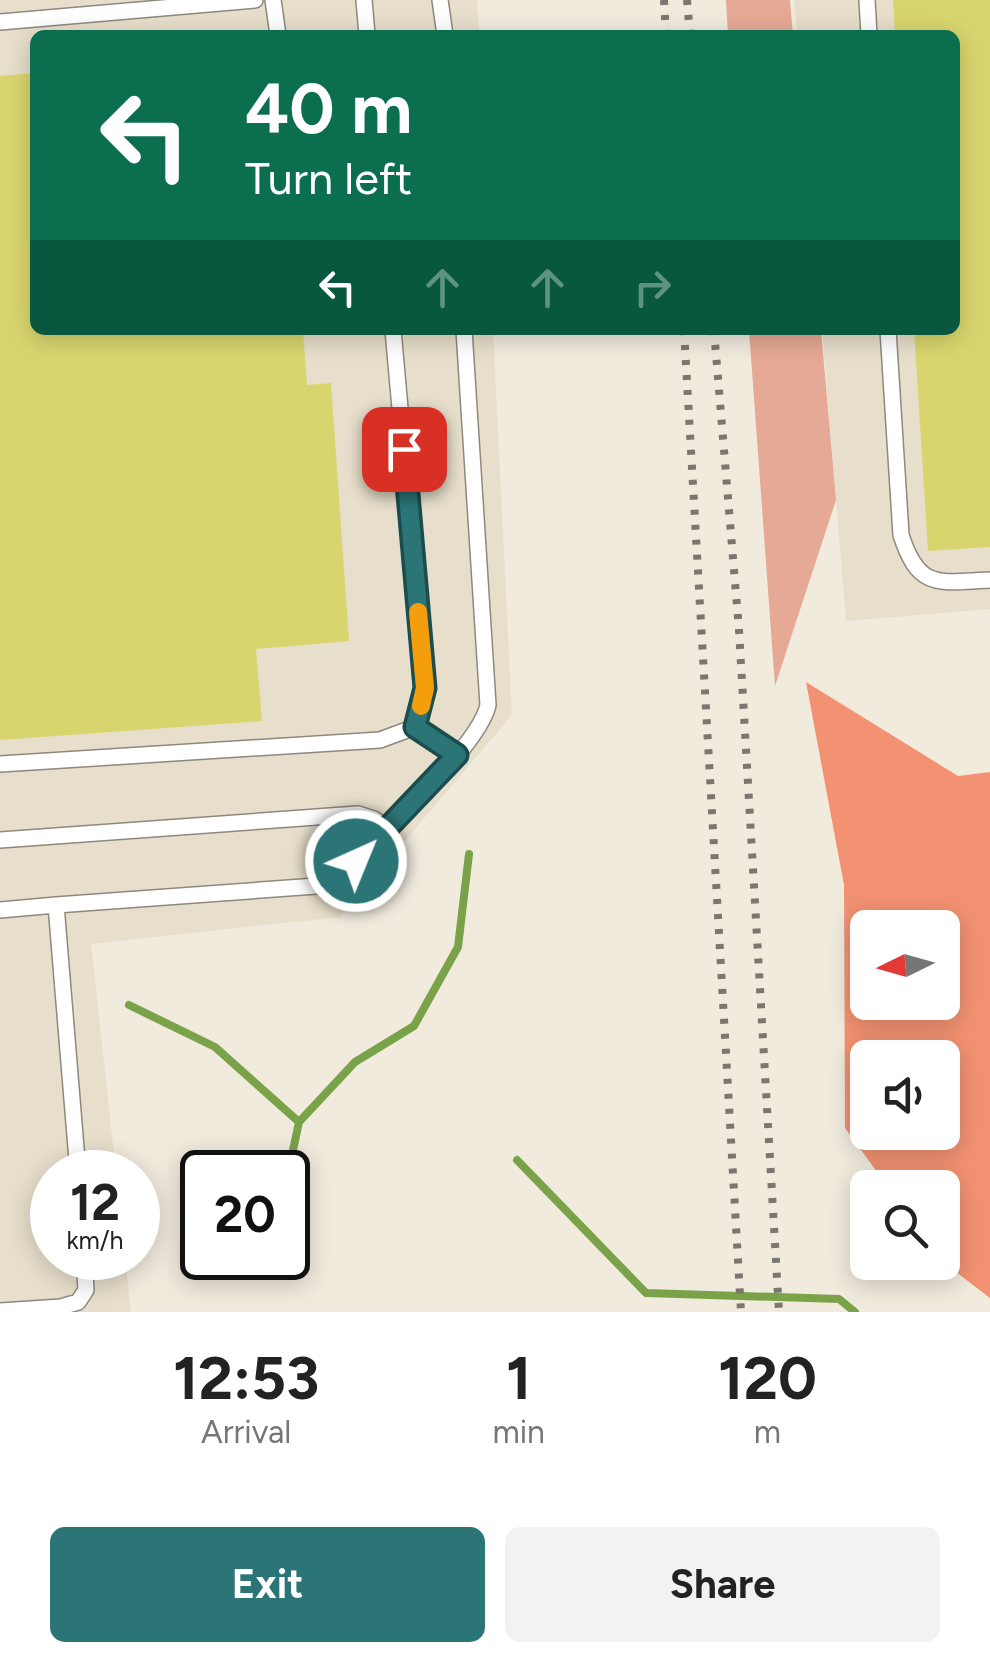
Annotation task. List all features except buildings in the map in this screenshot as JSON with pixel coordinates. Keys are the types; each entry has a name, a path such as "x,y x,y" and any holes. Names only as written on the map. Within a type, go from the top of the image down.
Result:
{"lane":[{"path":"0,22 254,0"},
{"path":"273,0 277,30"},
{"path":"364,0 367,30"},
{"path":"440,0 444,30"},
{"path":"867,0 870,30"},
{"path":"393,335 425,688 415,727"},
{"path":"0,910 330,885 457,755 480,726 488,705 464,335"},
{"path":"888,335 901,535 909,560 923,577 946,582 990,580"},
{"path":"415,727 457,755"},
{"path":"0,764 380,740 415,727"},
{"path":"0,840 358,814 388,829"},
{"path":"56,905 76,1150"},
{"path":"0,1311 61,1307 78,1302 86,1290 85,1280"}],"shaded area":[{"path":"0,0 477,0 479,30 30,30 30,335 493,335 512,715 340,917 91,944 114,1150 30,1150 30,1280 127,1280 131,1312 0,1312"},
{"path":"726,0 790,0 793,30 728,30"},
{"path":"794,0 990,0 990,609 846,621 822,335 960,335 960,30 797,30"},
{"path":"749,335 821,335 836,500 775,686"},
{"path":"806,682 958,776 990,772 990,1298 960,1275 960,1170 876,1170 861,1150 960,1150 960,1040 850,1040 850,1135 845,1128 844,885"}],"waterway":[{"path":"293,1150 299,1122 355,1062 414,1026 458,947 469,854"},
{"path":"129,1005 215,1047 299,1122"},
{"path":"517,1160 646,1293 839,1299 855,1312"}],"railway":[{"path":"664,0 666,30"},
{"path":"687,0 690,30"},
{"path":"684,335 741,1312"},
{"path":"714,335 739,630 779,1312"}],"slow traffic":[{"path":"418,612 425,688 421,706"}],"route":[{"path":"356,861 457,755 415,727 425,688 404,449"}]}
